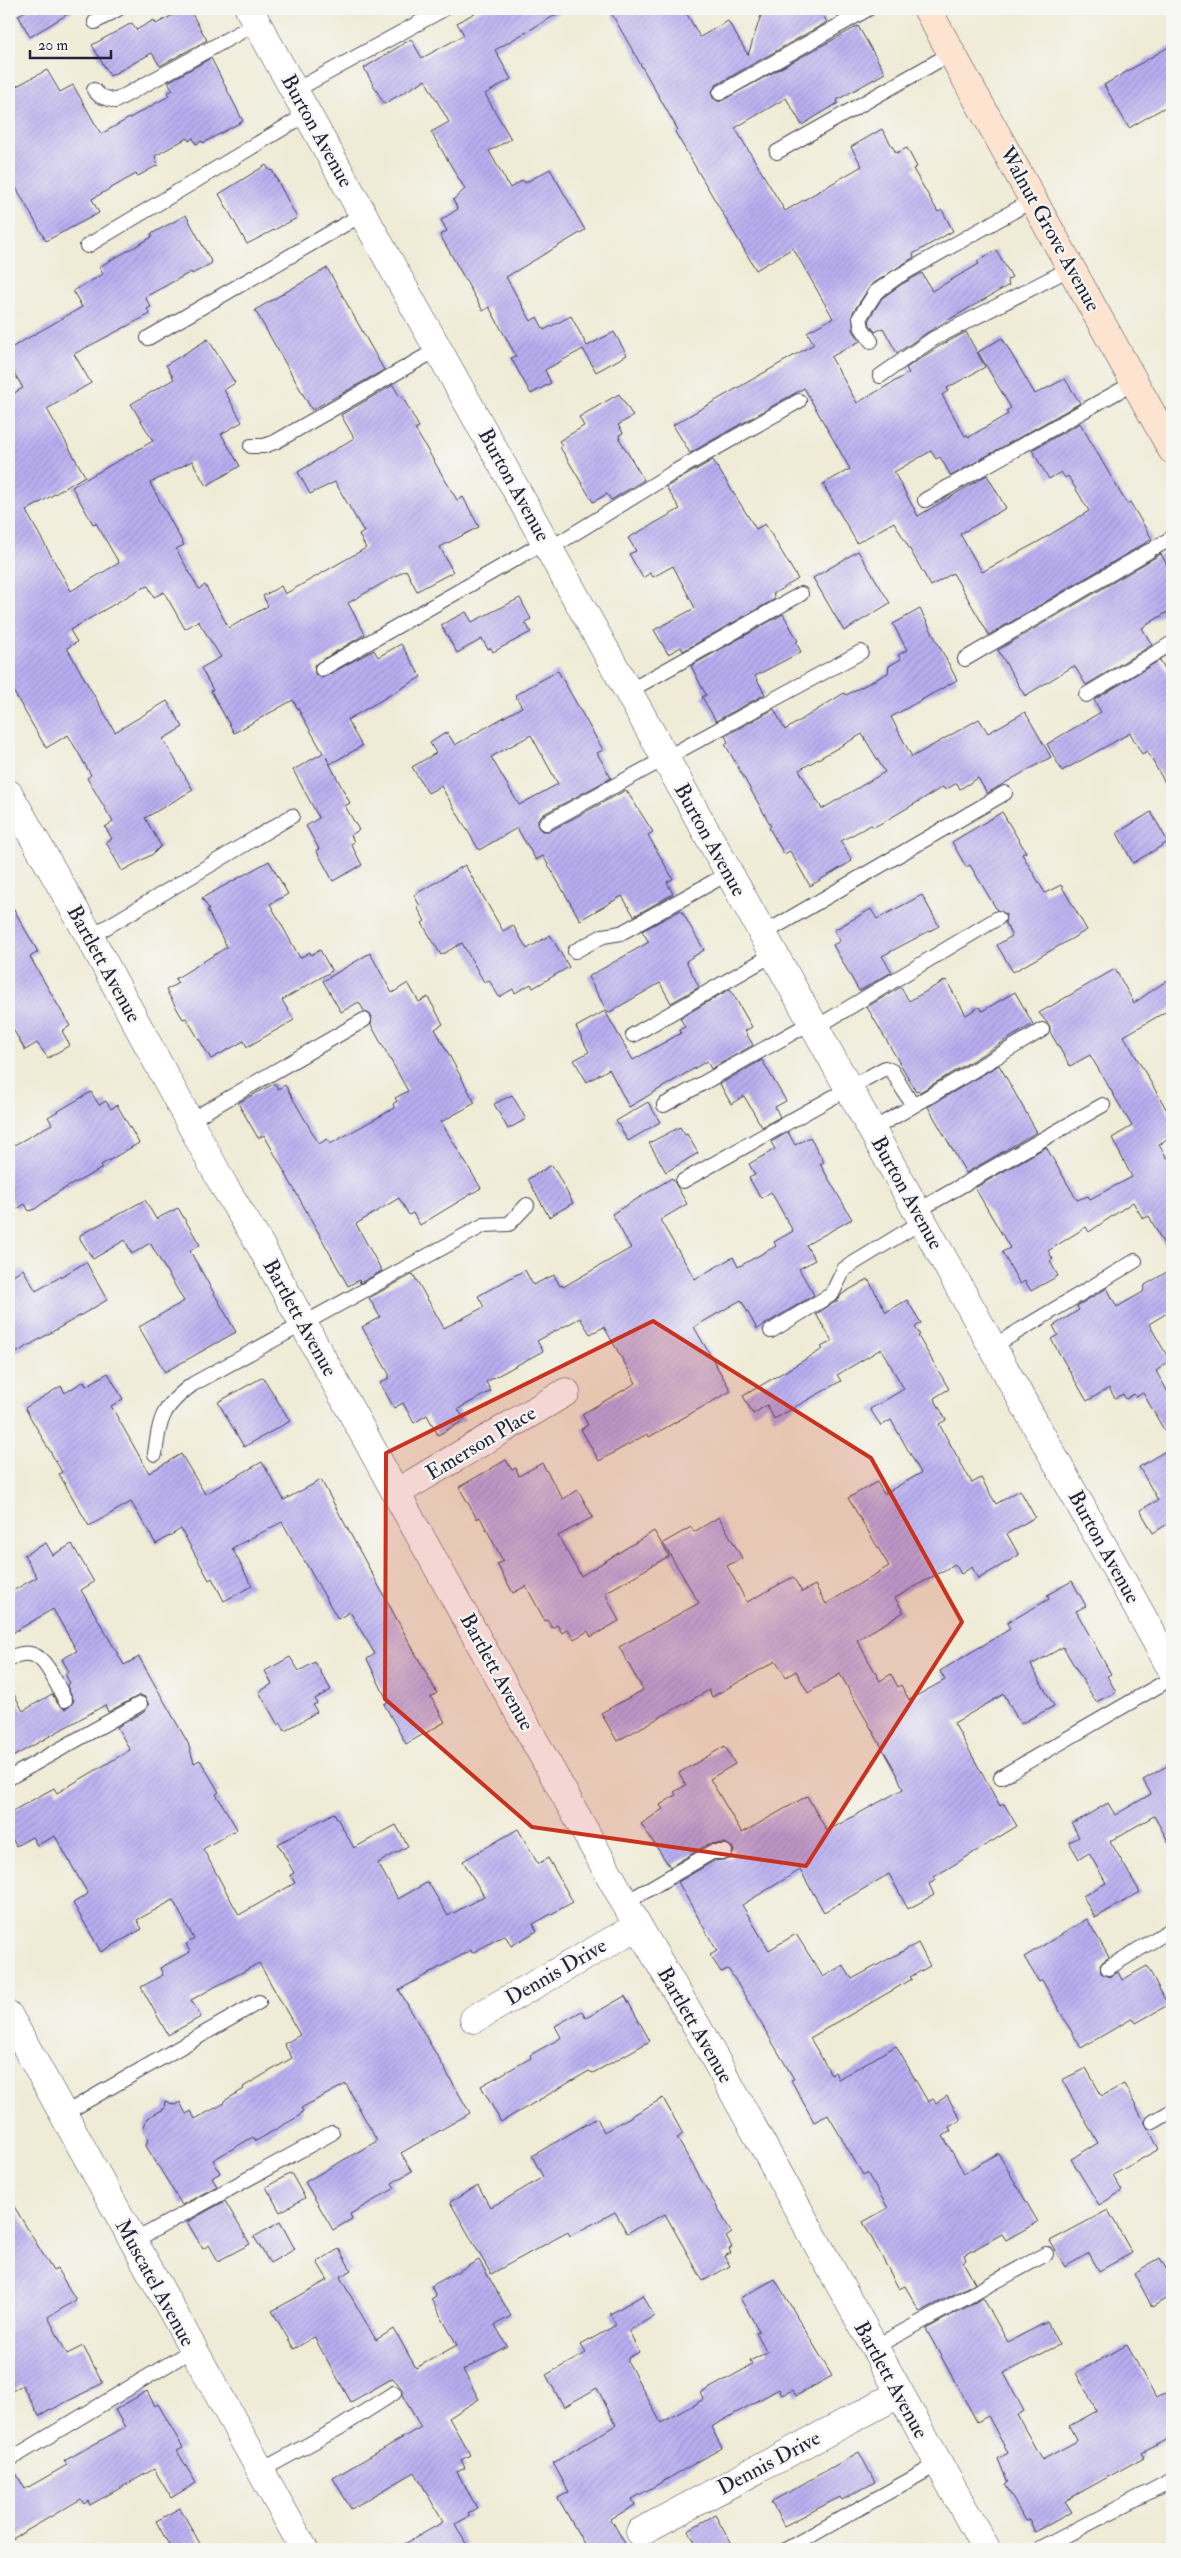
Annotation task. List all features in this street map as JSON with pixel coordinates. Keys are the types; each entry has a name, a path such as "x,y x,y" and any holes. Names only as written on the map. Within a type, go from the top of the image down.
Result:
{"main road":[{"name":"Walnut Grove Avenue","path":"927,9 1172,450"}],"street":[{"name":"Burton Avenue","path":"253,16 1172,1670"},
{"name":"Bartlett Avenue","path":"9,794 396,1493 631,1914 699,2030 873,2348 986,2549"},
{"name":"Emerson Place","path":"396,1493 566,1392"},
{"name":"Dennis Drive","path":"474,2019 631,1914"},
{"name":"Muscatel Avenue","path":"9,2016 16,2044 62,2115 304,2549"},
{"name":"Dennis Drive","path":"640,2532 899,2394"}],"lane":[{"path":"95,22 118,9"},
{"path":"294,91 444,9"},
{"path":"720,93 868,9"},
{"path":"94,90 100,96 115,101 253,16"},
{"path":"777,152 952,53"},
{"path":"87,246 307,114"},
{"path":"871,341 862,328 860,317 876,292 897,277 1033,200"},
{"path":"148,338 363,214"},
{"path":"880,376 933,339 1071,268"},
{"path":"251,446 264,446 281,438 438,349"},
{"path":"925,500 1135,382"},
{"path":"322,669 547,546 799,401"},
{"path":"965,659 1172,538"},
{"path":"629,691 801,594"},
{"path":"1086,696 1172,643"},
{"path":"546,824 664,757 861,652"},
{"path":"634,1035 768,944 1005,793"},
{"path":"90,938 292,816"},
{"path":"575,952 603,936 621,933 729,873"},
{"path":"664,1105 814,1025 998,918"},
{"path":"189,1121 364,1020"},
{"path":"872,1130 1042,1030"},
{"path":"683,1181 878,1070 888,1069 892,1071 913,1106"},
{"path":"771,1331 832,1294 844,1269 920,1216 1103,1105"},
{"path":"155,1454 159,1421 173,1398 193,1384 484,1225 509,1224 527,1205"},
{"path":"992,1346 1135,1261"},
{"path":"9,1659 27,1652 36,1654 44,1662 65,1700"},
{"path":"1001,1778 1172,1678"},
{"path":"9,1778 140,1704"},
{"path":"631,1914 712,1852 725,1852"},
{"path":"1108,1968 1172,1929"},
{"path":"62,2115 259,2002"},
{"path":"1153,2122 1172,2111"},
{"path":"132,2242 332,2133"},
{"path":"873,2348 1046,2254"},
{"path":"9,2460 192,2350"},
{"path":"260,2471 339,2428 394,2393"},
{"path":"787,2549 938,2464"},
{"path":"1040,2549 1172,2480"}],"highlighted area":[{"path":"653,1321 871,1458 962,1622 806,1866 532,1827 385,1699 386,1453"}],"building":[{"path":"30,9 76,9 30,37 18,15"},
{"path":"184,9 189,9 207,40 160,66 152,53 110,76 92,45 132,23 136,30 154,20 156,24"},
{"path":"482,9 566,9 495,50 511,79 485,94 511,139 489,151 510,188 523,180 525,183 550,169 585,230 506,277 531,321 537,317 544,330 571,316 587,346 614,332 627,355 596,372 583,349 545,370 551,383 531,394 511,358 516,356 489,307 483,311 440,235 447,231 441,220 458,209 453,200 465,189 431,132 449,122 425,80 384,104 364,68 411,39 422,58 464,35 457,23"},
{"path":"609,9 684,9 700,37 728,21 748,55 763,9 819,9 827,22 716,85 711,93 713,98 719,102 858,26 885,73 837,100 838,103 802,125 786,98 735,128 785,211 862,166 851,147 882,129 896,153 907,148 917,167 913,169 938,212 942,210 953,231 913,254 914,257 871,285 853,312 853,330 860,341 831,357 857,403 909,373 906,368 938,347 966,332 985,367 947,388 948,391 942,395 965,436 969,437 1008,414 1006,411 1011,408 978,352 1002,338 1035,394 1065,379 1080,403 951,476 940,457 936,459 931,451 894,472 918,516 987,475 1006,508 960,534 982,572 1038,542 1089,511 1068,476 1065,478 1061,472 1049,479 1032,450 1080,423 1127,504 1130,502 1152,539 989,635 953,573 931,586 894,522 857,543 823,484 850,469 804,388 690,453 673,425 814,344 807,332 833,318 793,248 756,270 675,132 678,130"},
{"path":"1172,45 1172,103 1129,128 1104,85"},
{"path":"211,58 243,121 203,143 202,141 196,144 193,138 189,141 187,138 155,156 158,165 138,176 136,174 92,199 99,213 46,241 9,175 9,90 47,70 60,92 73,85 101,134 169,96 167,93 173,90 168,82"},
{"path":"266,165 270,171 272,170 297,218 247,244 219,194"},
{"path":"186,215 212,263 145,297 151,307 147,309 150,314 74,354 91,383 47,409 85,476 26,511 71,591 119,563 96,523 93,524 72,487 153,441 131,404 174,379 166,365 208,339 235,383 224,390 242,422 221,434 240,466 206,486 192,461 150,483 184,545 176,549 199,589 205,585 229,628 268,606 263,596 281,586 285,594 366,548 359,535 364,532 335,482 310,494 298,472 354,438 341,415 393,385 400,397 402,396 419,427 415,429 457,500 463,497 479,527 440,547 453,572 417,591 406,570 348,603 365,634 314,665 315,674 322,678 374,650 378,657 401,644 421,677 347,720 362,746 330,764 326,757 350,803 345,806 359,830 351,835 354,842 351,844 362,865 333,881 316,850 319,849 306,826 319,818 293,770 323,753 293,700 234,733 201,668 221,657 198,621 185,629 164,592 154,597 148,586 140,589 70,630 77,642 67,648 115,732 167,701 183,727 163,739 193,790 145,818 161,846 153,854 122,871 106,842 112,839 105,827 113,822 87,778 91,775 68,735 46,748 9,684 9,396 23,388 9,364 9,349 82,307 73,291 103,274 99,267 152,237 151,234"},
{"path":"996,250 1012,277 1007,280 1009,285 928,332 897,353 883,328 875,332 870,325 869,319 882,298 902,284 922,273 932,291 979,264 977,261"},
{"path":"327,268 384,370 312,410 255,310"},
{"path":"619,394 633,416 618,425 623,433 619,435 620,440 644,480 611,500 607,494 593,502 560,447 562,446 559,441 584,426 579,417"},
{"path":"713,460 756,529 765,524 798,579 773,594 775,599 683,651 681,647 668,654 654,630 695,608 673,566 653,577 650,573 643,578 629,554 636,551 628,538 680,509 666,487"},
{"path":"858,551 890,603 844,631 813,578"},
{"path":"1161,554 1172,574 1172,609 1142,628 1152,645 1086,685 1075,667 1072,667 1025,696 998,650"},
{"path":"520,598 531,619 525,622 531,632 493,652 491,648 488,649 482,639 457,653 441,625 466,612 472,622"},
{"path":"920,609 957,680 891,717 912,757 979,719 988,733 1025,712 1051,757 987,793 978,778 960,789 957,783 945,790 943,787 874,827 871,825 841,841 852,861 810,886 790,851 784,854 769,828 771,826 725,744 728,742 725,736 774,709 785,730 844,693 846,695 888,673 889,666 901,659 898,655 907,650 893,624","holes":["862,734 885,772 822,809 799,770"]},
{"path":"783,614 798,641 796,642 801,652 755,676 765,694 716,721 702,697 706,695 691,666"},
{"path":"1160,660 1172,681 1172,795 1147,751 1142,754 1130,733 1062,771 1047,744 1101,712 1094,700"},
{"path":"558,671 603,750 597,753 611,778 542,815 538,819 538,827 542,831 550,831 626,790 653,832 648,835 673,879 667,882 673,894 634,916 622,896 580,920 543,856 536,860 517,828 479,850 441,786 428,793 412,767 436,753 430,743 447,732 455,745 522,707 515,695","holes":["531,735 558,784 519,805 491,757"]},
{"path":"1002,812 1026,852 1022,854 1045,893 1061,885 1087,930 1013,972 997,945 1012,936 1005,923 1006,914 997,910 970,865 966,867 952,842"},
{"path":"1151,812 1168,842 1133,863 1117,833"},
{"path":"269,861 288,894 270,904 300,958 310,952 311,955 320,950 332,971 282,1000 294,1020 247,1047 244,1041 211,1059 186,1018 183,1019 166,990 178,983 175,979 227,947 202,898"},
{"path":"465,865 503,931 513,925 527,949 550,935 569,967 533,988 531,984 515,993 513,989 499,997 489,980 484,982 462,943 441,955 422,923 425,921 417,907 420,906 414,895"},
{"path":"922,895 939,926 882,956 892,972 859,991 833,945 840,941 834,930 871,909 877,919"},
{"path":"9,901 38,952 30,957 70,1026 62,1031 70,1045 48,1058 37,1043 25,1050 9,1022"},
{"path":"681,910 704,950 686,961 699,987 671,1003 660,983 608,1013 588,977 649,942 642,931"},
{"path":"370,953 392,993 408,983 419,1002 428,997 443,1024 435,1029 475,1103 441,1122 481,1188 420,1225 413,1213 409,1215 399,1198 356,1224 382,1271 360,1283 359,1280 348,1286 264,1135 258,1138 238,1103 275,1083 278,1089 285,1085 319,1144 327,1139 330,1144 395,1108 393,1104 397,1101 395,1098 408,1091 371,1025 372,1016 364,1011 359,1002 341,1012 323,981"},
{"path":"1115,969 1134,1003 1172,977 1172,1008 1124,1036 1172,1119 1172,1137 1159,1145 1167,1158 1172,1155 1172,1260 1149,1216 1143,1219 1133,1202 1089,1232 1086,1227 1048,1251 1053,1259 1050,1261 1058,1276 1031,1291 1025,1281 1020,1284 1002,1252 1010,1248 975,1188 1046,1147 1077,1200 1088,1196 1090,1199 1132,1177 1112,1138 1132,1126 1090,1055 1070,1066 1050,1032 1050,1026 1039,1013"},
{"path":"946,980 966,1015 979,1007 982,1011 1015,992 1033,1024 920,1092 916,1091 867,1007 901,987 909,1001"},
{"path":"730,989 752,1027 745,1031 753,1045 711,1069 707,1061 629,1107 609,1069 587,1082 574,1060 589,1052 576,1027 605,1011 633,1060 681,1033 679,1030 685,1027 680,1018"},
{"path":"762,1060 786,1101 775,1107 780,1117 762,1127 744,1096 731,1104 720,1084"},
{"path":"999,1065 1037,1132 966,1173 928,1107"},
{"path":"91,1092 99,1105 106,1101 111,1109 117,1105 139,1143 101,1165 103,1168 58,1192 35,1209 29,1211 25,1204 17,1209 9,1196 9,1148 52,1124 48,1117"},
{"path":"512,1095 526,1119 508,1129 494,1104"},
{"path":"648,1102 660,1122 628,1141 616,1121"},
{"path":"680,1127 685,1135 687,1134 698,1153 666,1172 649,1143"},
{"path":"788,1132 795,1145 810,1137 824,1162 820,1164 852,1219 806,1245 815,1260 799,1269 814,1295 757,1329 741,1300 694,1327 731,1391 649,1437 647,1434 599,1461 581,1429 588,1425 582,1414 636,1383 604,1327 590,1334 580,1318 537,1341 543,1351 486,1382 491,1391 458,1409 465,1420 438,1435 427,1415 414,1423 403,1403 394,1408 380,1383 389,1378 389,1374 362,1327 380,1317 369,1298 413,1274 444,1328 484,1307 478,1296 525,1270 533,1285 554,1275 560,1286 562,1285 563,1287 631,1248 612,1214 672,1178 687,1204 660,1220 695,1279 733,1257 738,1267 776,1246 774,1242 793,1231 771,1192 761,1198 749,1178 755,1175 749,1164 775,1149 771,1142"},
{"path":"552,1165 573,1203 549,1217 528,1179"},
{"path":"145,1200 156,1219 178,1208 200,1245 190,1251 236,1332 165,1372 139,1327 184,1301 150,1243 132,1254 125,1240 93,1259 80,1239 80,1235"},
{"path":"86,1262 107,1300 9,1357 9,1277 23,1269 36,1291"},
{"path":"1172,1269 1172,1310 1149,1324 1170,1361 1156,1371 1172,1399 1172,1444 1143,1393 1136,1397 1134,1394 1126,1399 1123,1394 1115,1398 1109,1388 1087,1401 1051,1339 1058,1335 1053,1326 1079,1310 1077,1306 1107,1288 1117,1307 1143,1292 1145,1285"},
{"path":"868,1279 886,1312 907,1300 921,1323 915,1327 920,1335 918,1336 949,1389 934,1398 946,1420 939,1424 972,1483 981,1478 996,1504 1020,1490 1035,1517 1007,1534 1019,1555 978,1579 972,1567 961,1574 955,1564 895,1598 904,1612 857,1640 880,1681 891,1674 898,1687 901,1685 909,1700 945,1680 940,1671 1010,1629 1007,1623 1049,1599 1047,1595 1072,1581 1086,1606 1076,1611 1111,1674 1107,1676 1116,1692 1096,1702 1063,1647 1031,1665 1054,1706 1020,1724 1004,1694 954,1723 1000,1806 1004,1804 1017,1826 934,1877 936,1880 929,1884 934,1895 908,1909 889,1874 824,1912 800,1870 742,1905 769,1950 796,1934 823,1977 843,1965 852,1979 918,1943 930,1966 910,1977 912,1979 810,2038 831,2074 835,2072 838,2079 896,2046 928,2102 933,2099 936,2103 947,2096 961,2120 949,2127 951,2131 943,2136 964,2173 998,2153 1038,2222 1006,2240 1002,2234 964,2255 966,2260 963,2262 975,2283 920,2312 905,2286 899,2289 863,2222 888,2208 867,2173 863,2175 828,2115 814,2122 791,2080 794,2079 736,1981 728,1969 721,1972 710,1955 717,1951 678,1882 714,1861 730,1859 734,1852 733,1848 725,1843 708,1844 670,1867 641,1824 663,1809 660,1805 676,1795 674,1792 686,1785 679,1773 725,1746 735,1764 710,1779 742,1833 807,1796 827,1831 903,1789 896,1772 840,1674 808,1693 796,1671 786,1677 776,1661 712,1697 709,1690 617,1741 601,1713 643,1690 619,1647 699,1603 663,1543 691,1527 694,1532 719,1517 742,1558 727,1566 747,1602 793,1577 802,1592 815,1585 826,1604 889,1566 848,1498 877,1482 884,1494 921,1473 891,1420 881,1426 870,1409 904,1389 881,1349 837,1375 841,1381 774,1419 767,1405 753,1414 743,1396 823,1349 821,1347 832,1341 816,1314 837,1301 842,1294"},
{"path":"108,1373 123,1399 111,1406 149,1473 181,1454 205,1494 262,1462 284,1500 321,1480 437,1693 431,1697 445,1722 406,1744 384,1704 388,1702 367,1659 375,1654 350,1612 338,1619 282,1522 232,1548 252,1586 224,1601 212,1578 209,1580 181,1529 156,1544 131,1502 89,1526 59,1474 62,1472 25,1408 61,1386 65,1393 84,1381 86,1386"},
{"path":"263,1377 290,1421 244,1447 218,1402"},
{"path":"1172,1447 1172,1525 1171,1522 1153,1533 1140,1510 1158,1500 1139,1467"},
{"path":"506,1460 512,1470 516,1468 519,1476 542,1463 563,1499 578,1490 593,1517 558,1536 581,1576 654,1531 669,1556 605,1593 619,1621 591,1637 588,1631 574,1639 568,1629 562,1633 557,1625 552,1628 547,1620 545,1621 526,1586 513,1593 497,1564 503,1561 480,1517 477,1519 459,1487"},
{"path":"46,1543 53,1555 72,1544 94,1582 81,1590 124,1665 139,1657 188,1743 194,1763 200,1760 219,1792 216,1794 237,1829 203,1849 239,1915 295,1883 290,1875 294,1873 278,1844 334,1813 354,1848 396,1825 408,1846 378,1863 398,1899 428,1882 448,1916 484,1896 463,1861 518,1829 538,1864 548,1858 573,1902 533,1924 537,1931 511,1946 505,1935 472,1953 471,1950 399,1990 470,2113 401,2153 412,2171 392,2183 395,2188 350,2214 352,2219 333,2230 305,2182 377,2141 346,2084 301,2108 303,2111 299,2116 256,2141 253,2137 213,2160 220,2173 212,2178 217,2186 182,2205 146,2146 148,2138 143,2130 147,2118 164,2109 165,2101 175,2105 180,2102 186,2114 191,2111 195,2119 223,2104 224,2101 244,2089 243,2087 292,2058 284,2044 300,2035 259,1963 191,2000 201,2017 168,2035 141,1987 163,1975 160,1968 190,1952 186,1944 194,1939 173,1900 137,1920 142,1929 101,1952 73,1903 88,1894 55,1836 37,1845 32,1837 16,1846 9,1832 9,1813 54,1788 57,1793 130,1750 117,1727 144,1712 149,1705 145,1697 140,1695 108,1712 105,1705 9,1759 9,1685 23,1711 52,1694 58,1704 64,1709 69,1707 74,1701 67,1685 70,1683 65,1674 69,1672 62,1659 77,1651 53,1609 9,1635 9,1593 37,1577 24,1555"},
{"path":"290,1657 299,1671 315,1662 331,1690 315,1699 317,1703 313,1705 317,1712 285,1731 281,1723 278,1725 259,1692 272,1684 265,1671"},
{"path":"1172,1763 1172,1848 1154,1816 1110,1841 1140,1892 1095,1918 1083,1896 1106,1883 1089,1853 1079,1859 1069,1842 1079,1837 1072,1824 1108,1803 1115,1815 1151,1794 1143,1780"},
{"path":"1087,1919 1109,1957 1100,1964 1101,1973 1109,1977 1118,1972 1122,1980 1147,1966 1168,2005 1136,2023 1133,2018 1081,2048 1042,1980 1039,1982 1024,1957"},
{"path":"625,1996 650,2041 593,2073 589,2071 501,2122 481,2086 531,2058 530,2055 559,2039 561,2037 555,2026 582,2011 586,2018"},
{"path":"1086,2068 1102,2096 1124,2084 1159,2149 1113,2175 1122,2191 1099,2205 1071,2159 1098,2143 1062,2080"},
{"path":"663,2098 683,2134 677,2138 732,2233 726,2237 732,2247 729,2249 731,2253 724,2256 730,2266 703,2281 665,2214 627,2233 615,2212 570,2236 568,2232 491,2274 450,2202 478,2186 490,2207 501,2202 543,2177 532,2156 597,2118 604,2132"},
{"path":"291,2173 305,2198 280,2212 266,2187"},
{"path":"9,2198 53,2271 57,2269 76,2300 48,2317 67,2354 83,2346 103,2383 39,2416 22,2385 9,2393"},
{"path":"225,2201 250,2244 218,2261 209,2245 203,2249 187,2222"},
{"path":"1108,2210 1132,2253 1099,2271 1089,2253 1065,2267 1050,2241"},
{"path":"280,2222 295,2249 270,2263 254,2237"},
{"path":"339,2249 351,2270 340,2277 376,2340 394,2329 416,2368 457,2345 431,2299 436,2296 431,2286 479,2260 511,2316 495,2325 507,2346 463,2370 479,2399 449,2418 470,2455 461,2460 465,2468 457,2472 477,2508 468,2513 470,2516 455,2524 469,2549 396,2549 443,2522 415,2472 351,2509 333,2478 421,2427 402,2395 402,2389 393,2378 351,2402 314,2337 294,2349 272,2311 328,2280 317,2262"},
{"path":"1160,2258 1172,2279 1172,2295 1152,2307 1134,2273"},
{"path":"775,2279 832,2376 796,2396 793,2390 782,2395 779,2389 711,2427 722,2448 632,2499 635,2505 611,2519 628,2549 587,2549 558,2498 569,2492 553,2463 616,2425 597,2388 564,2407 546,2375 586,2353 581,2345 616,2325 610,2314 643,2295 654,2316 629,2331 639,2352 628,2358 628,2362 661,2423 704,2399 701,2393 752,2365 750,2361 767,2352 756,2332 759,2331 740,2298"},
{"path":"983,2298 1008,2342 1047,2322 1059,2345 1004,2373 1024,2411 1017,2415 1042,2460 1077,2441 1069,2426 1097,2411 1076,2373 1127,2345 1156,2398 1172,2389 1172,2437 1142,2453 1144,2457 1065,2501 1072,2512 1035,2532 1029,2519 1025,2521 1005,2484 1008,2483 998,2459 1008,2453 988,2416 977,2422 926,2329"},
{"path":"147,2391 155,2406 158,2404 183,2448 177,2451 196,2483 171,2498 154,2469 90,2505 88,2501 84,2504 81,2499 9,2541 9,2469 13,2468 25,2489 67,2465 64,2461 125,2427 115,2410"},
{"path":"859,2452 875,2482 842,2500 840,2497 784,2526 771,2502"},
{"path":"180,2508 203,2549 171,2549 156,2521"},
{"path":"715,2515 734,2549 699,2549 688,2530"}]}
